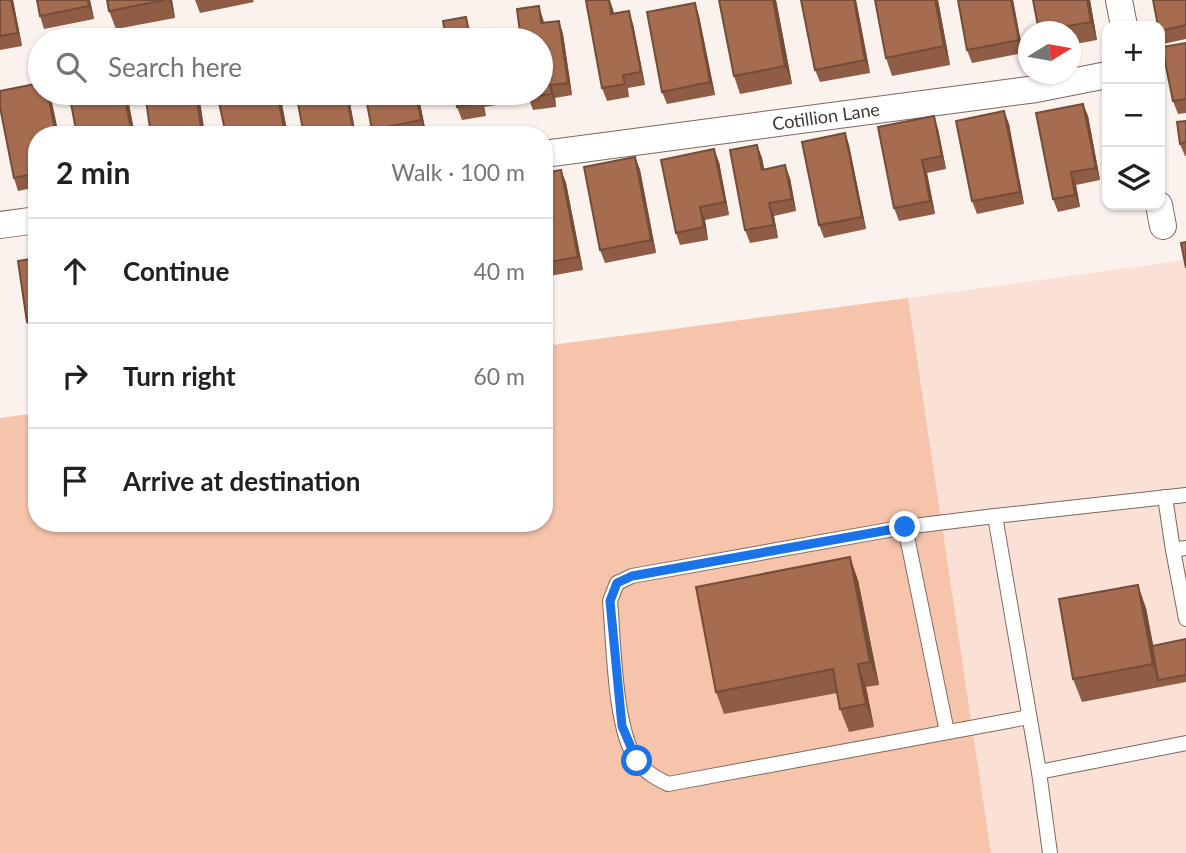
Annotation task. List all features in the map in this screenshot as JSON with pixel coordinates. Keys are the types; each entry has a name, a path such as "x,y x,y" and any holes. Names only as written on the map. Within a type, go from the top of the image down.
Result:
{"street":[{"path":"1119,0 1123,21"},
{"name":"Cotillion Lane","path":"553,153 1036,89 1102,76"},
{"path":"0,225 28,221"}],"lane":[{"path":"1029,716 668,784 653,776 637,761 622,726 610,601 617,583 632,576 905,527 1186,495"},
{"path":"1165,497 1179,549 1186,616"},
{"path":"995,516 1039,772 1050,853"},
{"path":"905,527 947,732"},
{"path":"1039,772 1186,743"}],"shaded area":[{"path":"1186,260 1186,853 991,853 908,298"},
{"path":"908,298 991,853 0,853 0,418 28,414 28,532 553,532 553,345"}],"building":[{"path":"0,0 11,0 18,33 0,36"},
{"path":"37,0 88,0 89,6 40,16"},
{"path":"107,0 165,0 109,11"},
{"path":"609,0 611,14 629,11 641,72 623,75 625,84 602,88 586,1"},
{"path":"719,0 773,0 785,66 734,76"},
{"path":"801,0 854,0 865,60 815,70"},
{"path":"875,0 935,0 944,46 886,58"},
{"path":"958,0 1011,0 1018,40 967,50"},
{"path":"1033,0 1087,0 1091,22 1037,21"},
{"path":"1153,0 1186,0 1186,25 1165,30 1165,21 1157,21"},
{"path":"695,3 710,82 662,92 647,12"},
{"path":"539,6 541,23 559,21 568,83 553,85 553,28 519,28 517,9"},
{"path":"466,17 468,28 444,28 443,21"},
{"path":"1186,43 1186,99 1173,101 1165,62 1165,46"},
{"path":"28,85 28,105 50,105 54,126 28,126 28,175 14,178 0,107 0,91"},
{"path":"1083,104 1096,168 1071,172 1075,195 1053,199 1036,113"},
{"path":"71,105 126,105 130,126 75,126"},
{"path":"147,105 198,105 201,126 150,126"},
{"path":"220,105 279,105 284,126 224,126"},
{"path":"298,105 348,105 352,126 302,126"},
{"path":"367,105 418,105 421,120 392,126 371,126"},
{"path":"1004,111 1020,192 972,201 956,121"},
{"path":"934,116 942,156 922,160 930,201 894,208 878,127"},
{"path":"1186,121 1186,142 1180,144 1177,122"},
{"path":"845,133 862,217 819,225 802,142"},
{"path":"757,145 762,170 785,165 792,199 769,203 774,225 745,230 730,150"},
{"path":"714,149 725,202 700,207 704,227 676,233 661,160"},
{"path":"635,157 651,240 600,250 584,167"},
{"path":"561,170 578,257 553,261 553,171"},
{"path":"1186,242 1186,268 1181,243"},
{"path":"28,259 28,322 27,322 18,261"},
{"path":"850,557 870,662 858,664 866,704 840,709 833,669 716,692 696,587"},
{"path":"1138,585 1153,664 1073,679 1059,599"},
{"path":"1186,639 1186,675 1158,680 1152,646"}],"route":[{"path":"637,761 622,726 610,601 617,583 632,576 905,527"}]}
